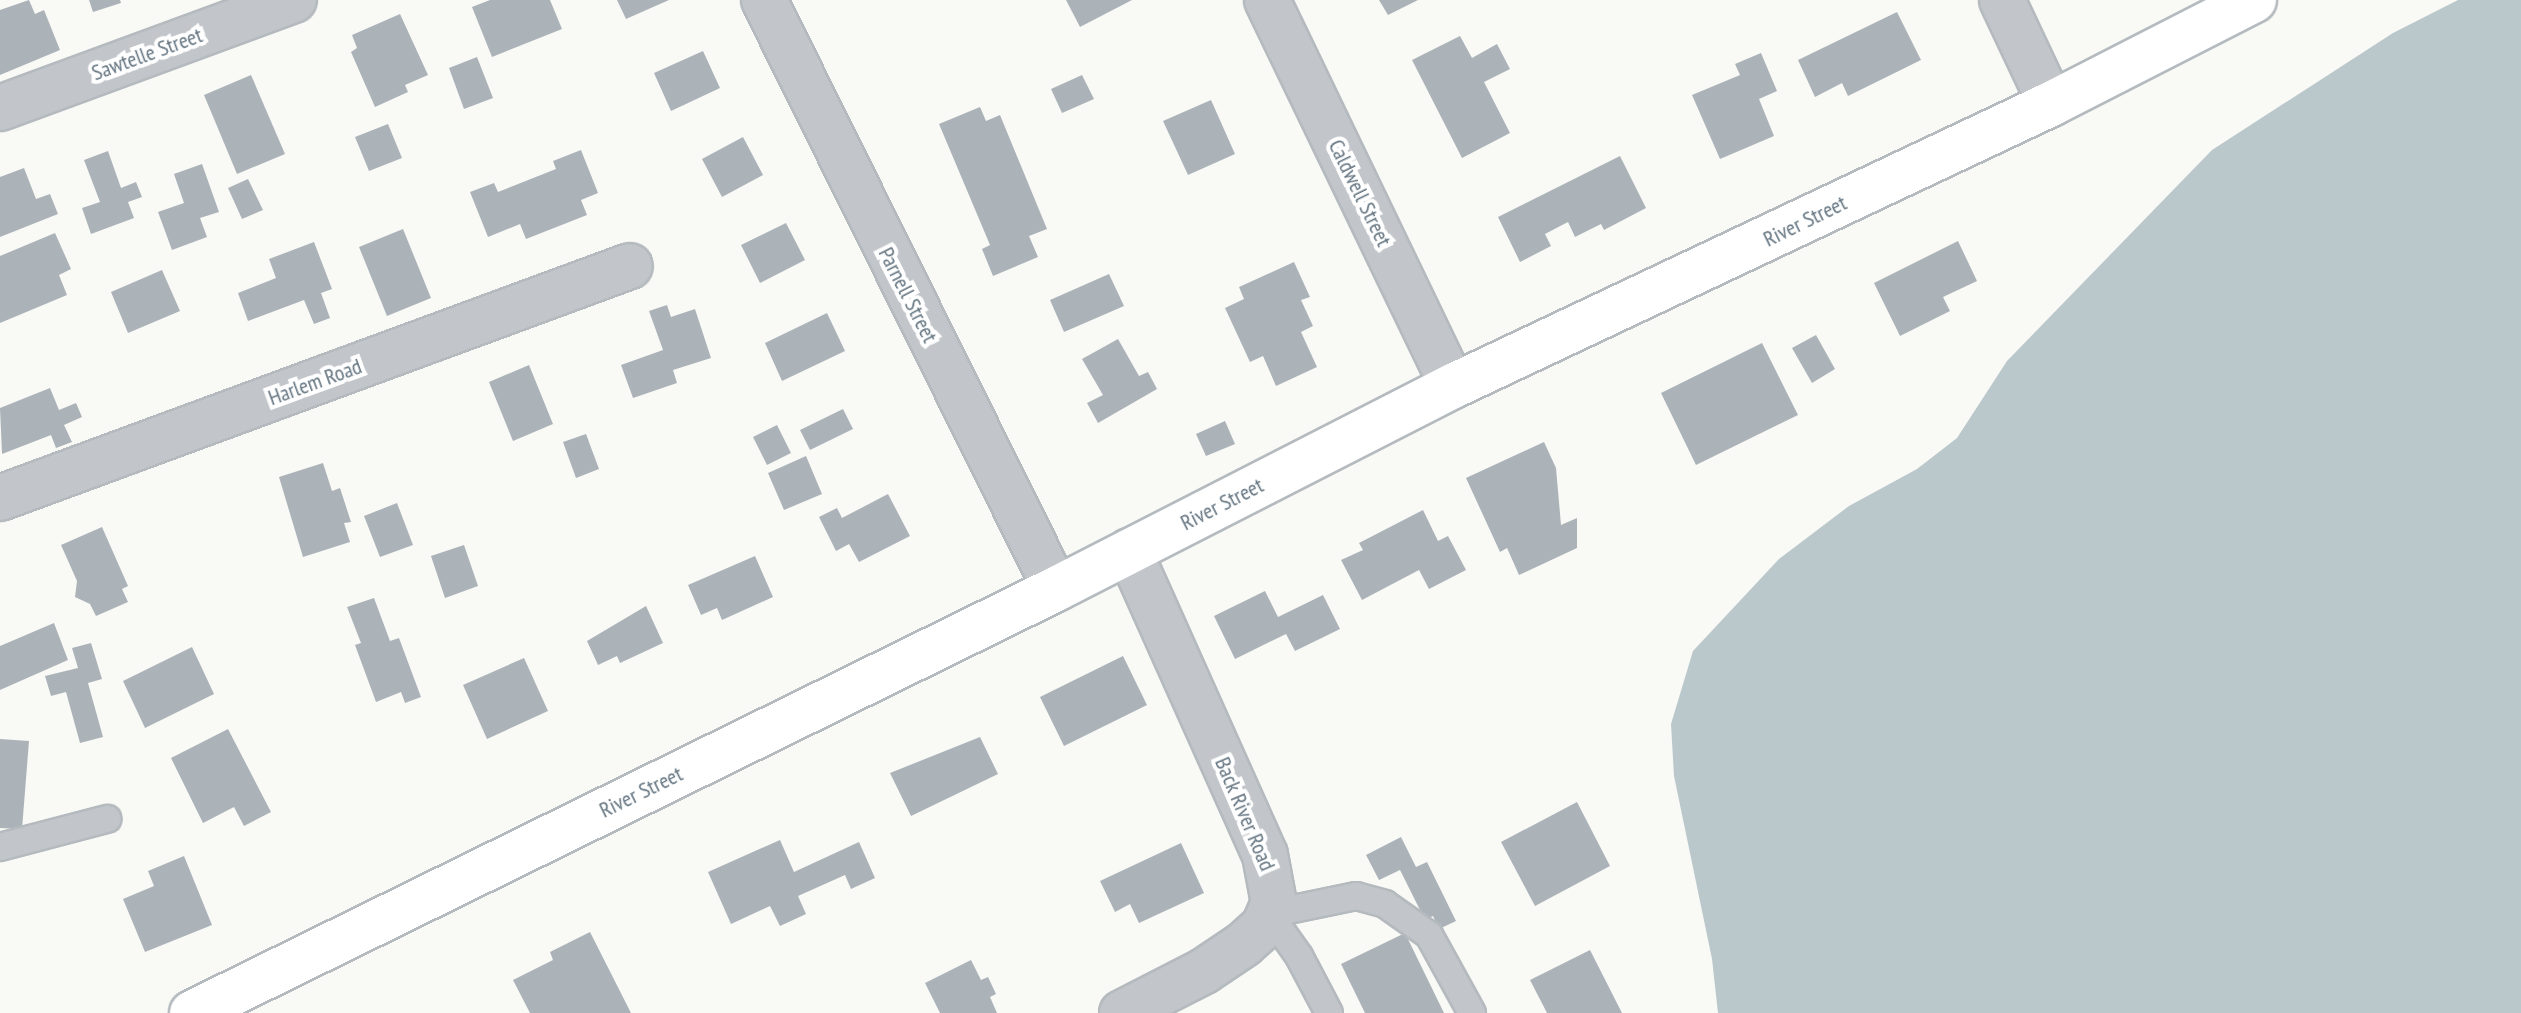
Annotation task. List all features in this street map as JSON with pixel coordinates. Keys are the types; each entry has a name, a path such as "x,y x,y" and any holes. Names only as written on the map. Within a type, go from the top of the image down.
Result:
{"street":[{"name":"Sawtelle Street","path":"0,108 294,0"},
{"name":"Parnell Street","path":"764,0 1056,589"},
{"name":"Caldwell Street","path":"1267,0 1453,386"},
{"path":"2002,0 2051,104"},
{"name":"River Street","path":"192,1013 1056,589 1453,386 2051,104 2254,0"},
{"name":"Harlem Road","path":"0,498 630,266"},
{"name":"Back River Road","path":"1129,551 1265,855 1272,879 1269,914"},
{"path":"1122,1013 1214,965 1264,926 1269,914"}],"lane":[{"path":"0,847 107,819"},
{"path":"1329,1013 1299,956 1269,914 1356,896 1385,904 1429,935 1472,1013"}],"shaded area":[{"path":"2458,0 2521,0 2521,1013 1718,1013 1712,959 1674,776 1671,724 1693,651 1779,559 1849,506 1917,469 1957,438 2007,361 2212,150 2393,33"}],"building":[{"path":"29,0 35,14 44,10 60,50 0,75 0,10"},
{"path":"89,0 120,0 121,3 93,12"},
{"path":"490,0 550,0 562,29 492,57 472,7"},
{"path":"617,0 669,0 626,19"},
{"path":"1066,0 1132,0 1080,27"},
{"path":"1379,0 1418,0 1388,15"},
{"path":"1897,12 1921,60 1848,96 1842,83 1815,97 1798,60"},
{"path":"400,14 428,75 405,85 408,92 375,107 351,52 357,48 352,35"},
{"path":"1460,36 1472,58 1497,44 1510,69 1484,82 1510,133 1462,158 1412,60"},
{"path":"703,51 720,88 671,111 654,73"},
{"path":"1761,53 1777,91 1759,99 1774,136 1720,159 1692,95 1740,75 1735,64"},
{"path":"477,57 493,98 464,109 449,68"},
{"path":"251,75 285,154 237,174 204,95"},
{"path":"1082,75 1094,99 1062,113 1051,89"},
{"path":"1211,100 1235,154 1188,175 1163,121"},
{"path":"980,107 986,121 1000,115 1047,229 1029,236 1038,257 993,276 982,249 990,245 939,124"},
{"path":"388,124 402,158 369,171 355,137"},
{"path":"743,137 763,175 722,197 702,159"},
{"path":"581,150 598,193 581,200 587,215 526,239 520,224 488,237 470,192 494,183 498,192 556,169 553,161"},
{"path":"108,151 121,188 136,182 142,197 128,202 134,218 91,234 82,208 100,202 84,160"},
{"path":"1620,156 1646,208 1604,230 1601,224 1575,237 1568,222 1545,234 1551,246 1520,262 1498,217"},
{"path":"202,164 219,212 200,218 207,237 172,250 158,212 184,203 174,174"},
{"path":"24,168 36,199 50,194 58,214 0,237 0,177"},
{"path":"248,179 263,210 242,219 228,188"},
{"path":"786,223 805,260 760,283 741,245"},
{"path":"403,229 431,298 387,316 359,247"},
{"path":"55,233 71,269 59,275 67,295 0,323 0,256"},
{"path":"1958,241 1977,281 1943,297 1950,311 1900,336 1874,283"},
{"path":"314,242 332,289 321,293 330,318 314,324 304,300 248,321 238,293 276,278 269,259"},
{"path":"1294,262 1310,297 1301,300 1313,326 1301,332 1317,367 1276,386 1263,356 1250,362 1225,308 1244,299 1239,287"},
{"path":"162,270 180,311 128,333 111,292"},
{"path":"1109,274 1124,306 1064,332 1050,300"},
{"path":"667,305 671,317 695,309 711,358 673,370 677,383 633,398 621,365 663,350 649,311"},
{"path":"827,313 845,351 782,381 765,343"},
{"path":"1816,335 1835,369 1812,383 1792,348"},
{"path":"1118,339 1139,376 1148,372 1157,389 1098,423 1087,403 1103,395 1082,359"},
{"path":"1762,343 1798,415 1696,465 1661,393"},
{"path":"529,365 553,424 513,441 489,382"},
{"path":"50,388 59,410 76,403 82,417 64,425 72,442 56,448 51,435 2,454 0,408"},
{"path":"843,409 853,429 810,450 800,430"},
{"path":"1225,421 1235,444 1206,456 1196,434"},
{"path":"777,425 791,453 767,465 753,437"},
{"path":"586,434 599,469 576,478 563,442"},
{"path":"1544,442 1556,468 1561,525 1577,518 1577,548 1519,575 1507,548 1500,552 1466,478"},
{"path":"806,456 822,494 784,510 768,473"},
{"path":"323,463 332,491 340,488 351,522 344,523 350,542 303,557 279,477"},
{"path":"888,494 910,536 859,562 849,544 836,551 819,517 837,508 842,518"},
{"path":"397,503 413,545 380,557 364,516"},
{"path":"1423,510 1438,541 1448,536 1466,570 1429,589 1419,570 1362,600 1341,560 1363,550 1359,543"},
{"path":"102,527 128,586 122,589 128,602 96,616 90,604 75,597 77,581 61,545"},
{"path":"464,545 478,586 445,598 431,556"},
{"path":"755,556 773,597 722,620 717,608 701,615 688,585"},
{"path":"1265,591 1278,617 1323,595 1340,629 1295,651 1286,634 1235,659 1214,616"},
{"path":"374,598 390,641 399,638 421,697 405,703 401,692 376,702 355,645 361,643 347,607"},
{"path":"646,606 663,643 620,663 617,656 598,665 587,641"},
{"path":"54,623 68,660 0,690 0,646"},
{"path":"91,643 102,679 88,683 103,737 80,743 66,692 51,696 45,676 78,668 72,648"},
{"path":"192,647 214,694 145,728 123,681"},
{"path":"1123,656 1147,705 1064,746 1040,697"},
{"path":"524,658 548,711 487,739 463,685"},
{"path":"228,729 271,812 244,826 234,807 203,823 171,758"},
{"path":"980,737 998,774 911,816 890,773"},
{"path":"0,739 29,741 22,829 0,828"},
{"path":"1577,802 1610,866 1535,906 1501,842"},
{"path":"1401,837 1416,867 1427,862 1456,921 1439,929 1433,916 1425,920 1400,870 1379,880 1366,855"},
{"path":"780,840 794,872 859,842 875,878 851,889 845,875 798,896 806,914 780,926 770,906 731,924 708,872"},
{"path":"1181,843 1204,893 1139,923 1130,904 1115,912 1100,881"},
{"path":"184,856 212,925 145,952 123,899 154,886 148,871"},
{"path":"590,932 631,1013 530,1013 513,980 553,960 550,952"},
{"path":"1405,933 1444,1013 1365,1013 1341,964"},
{"path":"1590,950 1622,1013 1547,1013 1530,980"},
{"path":"971,960 981,980 988,977 996,994 990,997 997,1013 940,1013 925,983"}]}
